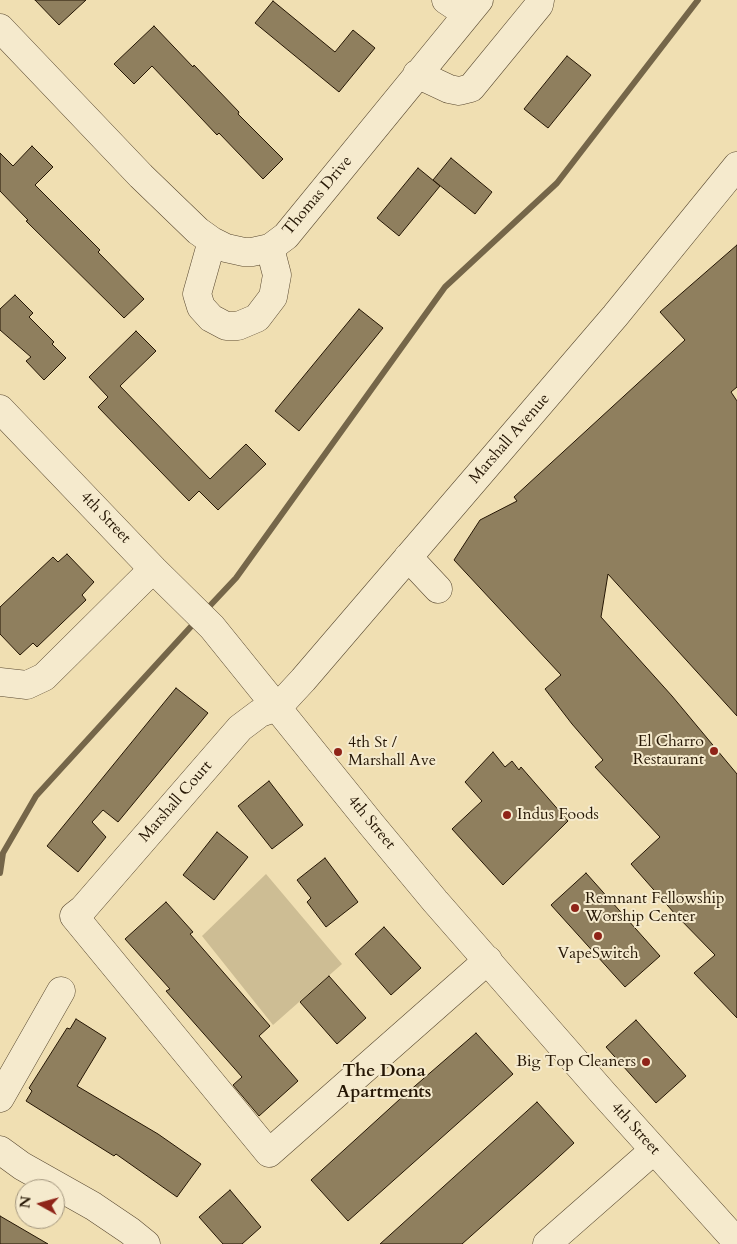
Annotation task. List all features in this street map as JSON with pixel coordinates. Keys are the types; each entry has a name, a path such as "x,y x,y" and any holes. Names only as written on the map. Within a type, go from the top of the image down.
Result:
{"street":[{"path":"417,74 449,89 459,91 471,88 539,5 540,0"},
{"name":"Thomas Drive","path":"0,28 141,176 198,231 226,248 244,252 262,251 270,248 286,236 417,74 464,5"},
{"name":"Marshall Avenue","path":"278,707 615,316 737,166"},
{"path":"212,241 197,294 201,308 211,318 226,326 238,326 257,318 273,297 277,275 270,248"},
{"name":"4th Street","path":"0,408 153,569 212,627 371,824 654,1150 737,1242"},
{"path":"408,557 438,589"},
{"path":"0,682 27,686 44,677 153,569"},
{"name":"Marshall Court","path":"278,707 260,713 240,728 83,909 74,916 269,1153 488,960"},
{"path":"0,1098 61,991"},
{"path":"0,1150 22,1166 93,1206 146,1244"},
{"path":"547,1244 654,1150"}],"shaded area":[{"path":"266,874 342,964 273,1025 202,936"}],"building":[{"path":"35,0 86,0 59,25"},
{"path":"273,1 335,52 353,30 375,48 339,92 255,23"},
{"path":"154,26 193,67 194,65 239,112 238,114 283,159 263,179 219,133 217,135 152,66 134,84 114,64"},
{"path":"567,56 591,75 548,128 524,109"},
{"path":"32,146 53,167 35,185 100,250 98,252 144,299 124,318 26,221 28,220 0,191 0,153 13,166"},
{"path":"451,158 492,192 475,214 433,180"},
{"path":"418,168 440,186 399,236 377,218"},
{"path":"737,245 737,387 731,392 737,401 737,716 608,574 601,617 672,696 737,774 737,1018 694,973 715,955 675,914 631,864 660,837 595,767 603,760 545,689 561,675 454,560 480,520 517,501 514,497 685,340 660,312"},
{"path":"15,295 33,313 29,317 54,342 52,344 66,358 44,380 26,361 31,357 0,330 0,309"},
{"path":"359,309 383,328 299,431 275,411"},
{"path":"136,331 156,351 120,386 210,479 246,444 266,464 218,510 199,491 189,501 98,407 108,397 89,377"},
{"path":"67,554 94,582 82,595 86,600 37,647 33,643 20,655 0,634 0,607 53,557 58,562"},
{"path":"176,688 208,713 118,822 103,810 92,822 106,837 78,872 47,846"},
{"name":"Indus Foods","path":"493,752 505,767 512,761 519,770 521,767 568,821 503,885 452,829 482,801 465,782"},
{"path":"269,781 303,825 272,849 238,806"},
{"path":"217,832 248,857 214,900 183,875"},
{"path":"325,858 358,902 326,927 307,902 311,898 297,880"},
{"path":"586,873 660,956 625,987 551,905"},
{"path":"166,902 193,932 190,934 270,1026 259,1036 298,1081 259,1116 233,1085 242,1077 166,991 170,989 125,939"},
{"path":"384,927 421,968 391,995 355,954"},
{"path":"329,976 366,1018 337,1044 300,1002"},
{"path":"76,1019 106,1038 77,1086 158,1134 201,1164 177,1197 116,1154 114,1156 26,1101 32,1091 29,1088 67,1028 70,1029"},
{"name":"Big Top Cleaners","path":"636,1020 686,1076 656,1103 606,1047"},
{"path":"476,1033 513,1074 348,1221 311,1180"},
{"path":"537,1102 574,1143 547,1168 462,1244 380,1244"},
{"path":"230,1190 261,1227 242,1244 223,1244 199,1217"},
{"path":"0,1216 15,1225 15,1229 22,1229 48,1244 0,1244"}],"waterway":[{"path":"205,611 236,578 445,287 557,183 698,0"},
{"path":"0,873 3,853 36,796 197,620"}],"place":[{"name":"El Charro Restaurant","path":"714,751"},
{"name":"4th St / Marshall Ave","path":"338,752"},
{"name":"Indus Foods","path":"507,815"},
{"name":"Remnant Fellowship Worship Center","path":"575,908"},
{"name":"VapeSwitch","path":"598,936"},
{"name":"Big Top Cleaners","path":"646,1062"}],"district":[{"name":"The Dona Apartments","path":"384,1082"}]}
